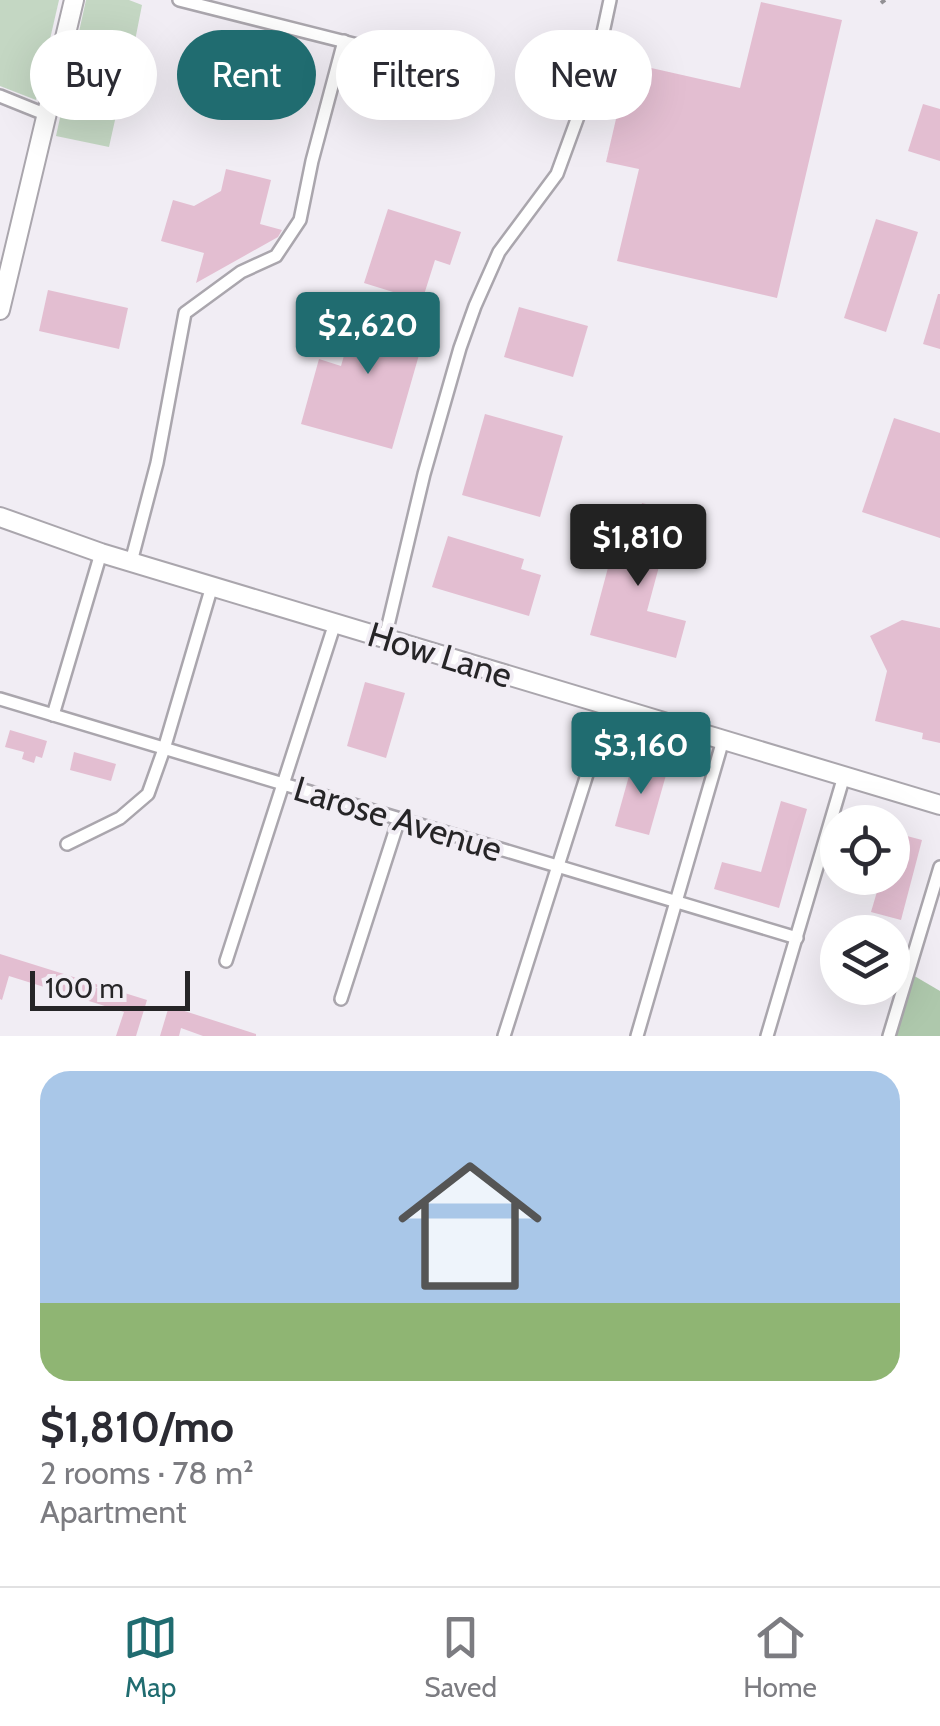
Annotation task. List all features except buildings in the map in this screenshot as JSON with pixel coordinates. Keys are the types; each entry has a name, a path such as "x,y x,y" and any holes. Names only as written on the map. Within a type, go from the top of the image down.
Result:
{"main road":[{"path":"67,30 74,0"},
{"path":"0,310 47,120"},
{"name":"How Lane","path":"0,517 101,553 940,805"}],"street":[{"path":"179,0 336,39"},
{"path":"385,638 424,474 460,348 499,252 556,174 595,70 610,0"},
{"path":"131,562 157,463 185,313 241,272 276,256 300,220 336,71"},
{"path":"0,96 30,108"},
{"path":"53,715 101,553"},
{"path":"68,844 120,818 146,797 212,586"},
{"path":"226,960 335,623"},
{"name":"Larose Avenue","path":"0,700 796,938"},
{"path":"504,1036 608,705"},
{"path":"638,1036 722,740"},
{"path":"766,1036 844,776"},
{"path":"341,999 398,819"},
{"path":"888,1036 940,868"}],"green space":[{"path":"0,0 59,0 52,30 30,30 30,98 0,86"},
{"path":"86,0 129,0 142,5 137,30 79,30"},
{"path":"60,120 115,120 109,147 56,136"},
{"path":"911,974 940,991 940,1036 891,1036 901,1005 910,1005"}],"railway":[{"path":"881,3 885,0"}]}
